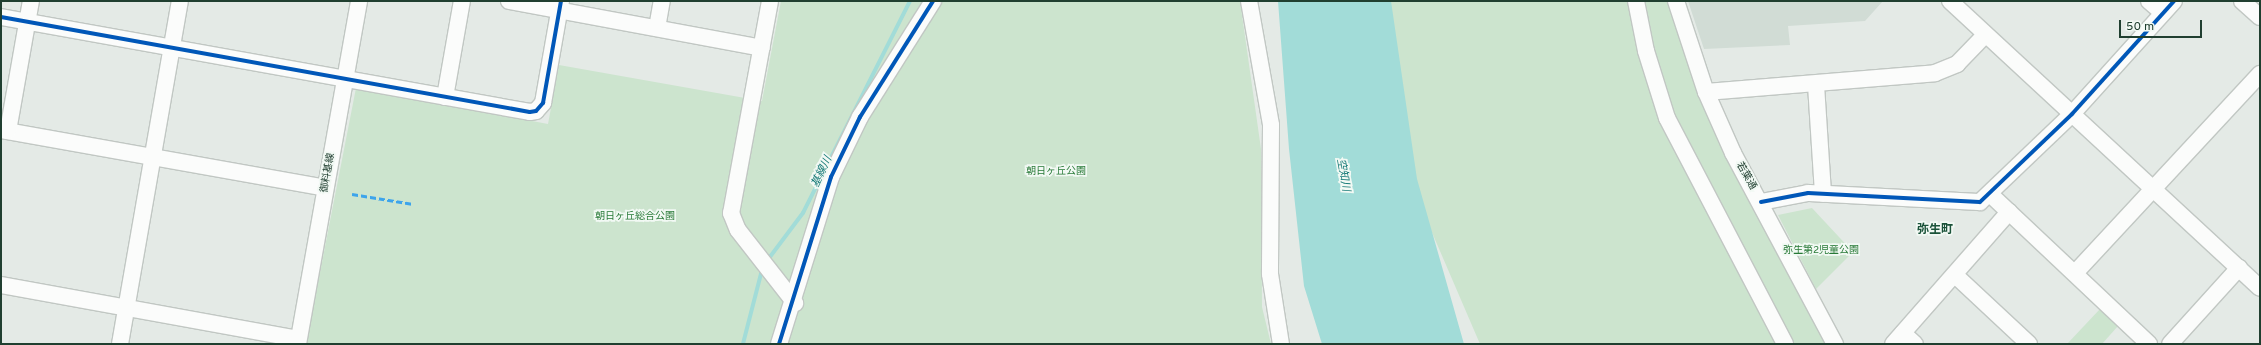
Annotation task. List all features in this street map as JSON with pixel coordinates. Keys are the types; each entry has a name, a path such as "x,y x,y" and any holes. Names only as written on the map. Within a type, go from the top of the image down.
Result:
{"street":[{"path":"31,1 5,131 326,188"},
{"path":"120,344 180,1"},
{"name":"御料基線","path":"298,342 359,1"},
{"path":"445,97 462,1"},
{"path":"509,1 560,6 657,28 762,48"},
{"path":"657,28 662,1"},
{"path":"770,1 731,213 738,230 795,303"},
{"path":"779,344 795,303 819,209 831,177 860,117 933,1"},
{"path":"1249,1 1271,125 1270,274 1281,344"},
{"path":"1636,1 1646,51 1667,118 1785,344"},
{"name":"若葉通","path":"1676,1 1706,92 1733,153 1761,202 1835,344"},
{"path":"1950,1 2153,191 2260,288"},
{"path":"2149,1 2163,13"},
{"path":"1761,202 1823,194 1980,202 1991,195 2072,114 2174,1"},
{"path":"2242,1 2260,17"},
{"path":"1,17 445,97 536,111 543,103 560,6"},
{"path":"1706,92 1816,85 1935,73 1957,64 1986,35"},
{"path":"2075,273 2153,191 2260,74"},
{"path":"1816,85 1823,194"},
{"path":"1991,195 2149,344"},
{"path":"1904,340 1955,275 2009,212"},
{"path":"2170,344 2239,268"},
{"path":"1955,275 2030,344"},
{"path":"1,285 298,342"}],"shaded area":[{"path":"1688,1 1883,1 1865,21 1788,26 1790,45 1704,49"}],"green space":[{"path":"781,1 1240,1 1261,149 1262,307 1271,344 306,344 356,88 548,124 559,65 762,101"},
{"path":"1383,1 1676,1 1706,92 1835,344 1480,344 1409,179"},
{"name":"弥生第2児童公園","path":"1812,208 1853,252 1816,289 1778,215"},
{"path":"2100,309 2118,326 2102,344 2067,344"}],"water":[{"name":"空知川","path":"1278,1 1391,1 1417,179 1464,344 1322,344 1304,286 1289,149"}],"waterway":[{"name":"基線川","path":"767,261 803,213 910,1"},
{"name":"基線川","path":"743,344 762,270"}],"marked path":[{"path":"352,194 413,204"}],"cycle path":[{"path":"1,17 530,112 536,111 543,103 561,1"},
{"path":"779,344 831,177 860,117 933,1"},
{"path":"1761,202 1808,193 1980,202 2072,114 2174,1"}],"district":[{"name":"弥生町","path":"1935,231"}],"park label":[{"name":"朝日ヶ丘公園","path":"1056,172"},
{"name":"朝日ヶ丘総合公園","path":"635,217"}]}
